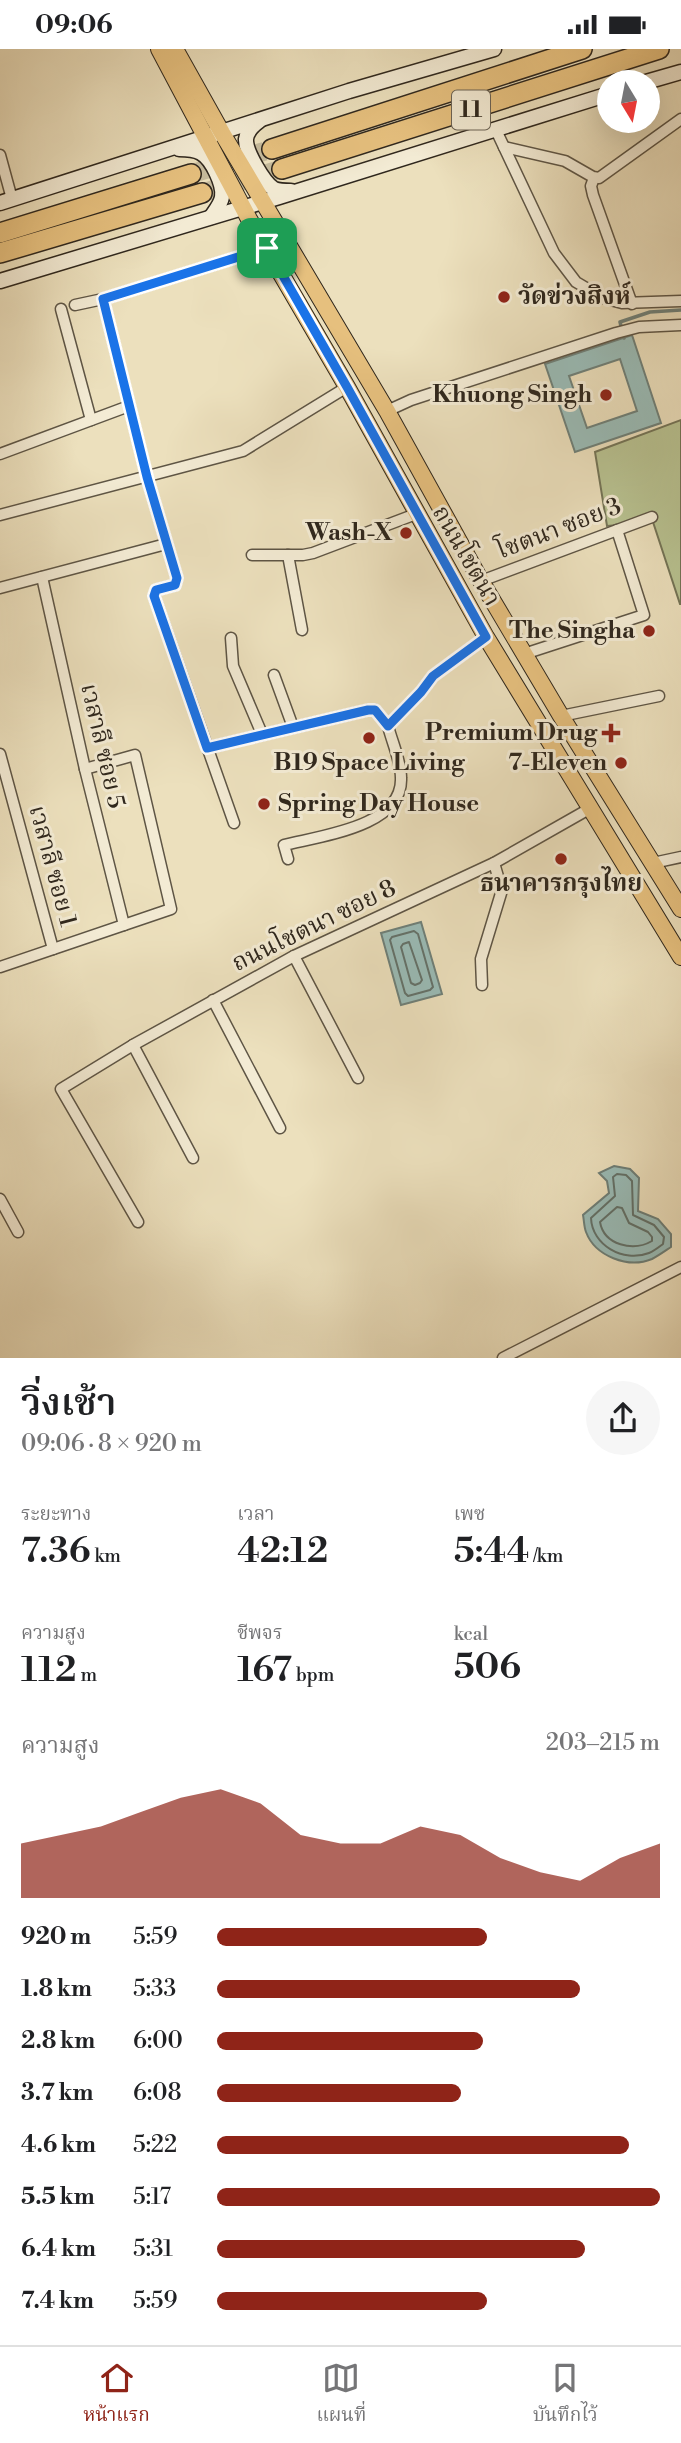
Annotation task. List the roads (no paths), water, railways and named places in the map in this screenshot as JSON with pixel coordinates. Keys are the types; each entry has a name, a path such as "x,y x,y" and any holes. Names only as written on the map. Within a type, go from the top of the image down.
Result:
{"highway":[{"name":"11","path":"272,149 582,49"},
{"name":"11","path":"282,169 659,49"},
{"path":"0,233 191,174"},
{"path":"0,253 202,193"}],"main road":[{"path":"159,49 212,133"},
{"path":"175,49 212,133"},
{"path":"6,201 173,149 212,133 494,49"},
{"path":"660,78 681,72"},
{"path":"0,281 597,98"},
{"path":"259,121 247,135 247,149 269,185 277,190 296,191"},
{"name":"ถนนโชตนา","path":"212,133 263,202 387,411 524,654 681,909"},
{"name":"ถนนโชตนา","path":"212,133 243,207 486,637 681,957"},
{"path":"173,149 195,150 208,159 222,189 220,203 211,216"}],"street":[{"path":"504,147 565,160 594,178 601,178 681,119"},
{"path":"495,128 554,253 567,273 593,294 611,301 632,304 681,300"},
{"path":"0,155 6,201"},
{"path":"594,178 591,186 593,195 632,304"},
{"path":"75,305 103,299 267,248"},
{"path":"103,299 147,477 177,578 175,585 156,590 154,596 234,823"},
{"path":"61,309 91,420"},
{"path":"387,411 411,400 622,331 681,325"},
{"path":"0,515 243,451 347,387"},
{"path":"0,454 129,406"},
{"path":"252,555 313,553 416,514"},
{"name":"โชตนา ซอย 3","path":"481,581 652,517"},
{"path":"524,654 644,615 617,530"},
{"path":"0,588 166,544"},
{"path":"288,555 302,630"},
{"name":"เวสาลี ซอย 5","path":"42,577 85,769 124,925"},
{"path":"388,726 433,676 486,637"},
{"path":"231,638 233,666 262,734"},
{"path":"274,675 293,727"},
{"path":"561,716 659,696"},
{"path":"207,748 368,710 375,710 388,726 401,778 394,802 380,816 363,825 284,845 288,859"},
{"name":"เวสาลี ซอย 1","path":"0,754 53,949"},
{"path":"0,967 171,909 135,755 85,769"},
{"name":"ถนนโชตนา ซอย 8","path":"138,1222 61,1089 133,1045 294,956 495,863 589,809"},
{"path":"653,863 681,857"},
{"path":"482,985 481,959 502,890 495,863"},
{"path":"294,956 358,1078"},
{"path":"213,1000 280,1128"},
{"path":"133,1045 193,1158"},
{"path":"0,1199 5,1221 18,1232"},
{"path":"503,1358 681,1267"}],"water":[{"path":"632,335 661,423 575,452 545,364","holes":["620,359 637,411 587,428 569,376"]},
{"path":"421,922 442,994 401,1005 381,933"},
{"path":"614,1166 630,1169 639,1178 638,1211 658,1219 671,1234 671,1247 652,1259 633,1262 613,1258 597,1248 586,1232 583,1215 609,1193 607,1181 599,1173"}],"waterway":[{"path":"624,338 620,322 650,312 681,310"}],"tunnel":[{"path":"191,174 272,149"},
{"path":"202,193 282,169"}],"place":[{"name":"วัดข่วงสิงห์","path":"504,297"},
{"name":"Khuong Singh","path":"606,395"},
{"name":"Wash-X","path":"406,533"},
{"name":"The Singha","path":"649,631"},
{"name":"Premium Drug","path":"611,733"},
{"name":"B19 Space Living","path":"369,738"},
{"name":"7-Eleven","path":"621,763"},
{"name":"Spring Day House","path":"264,804"},
{"name":"ธนาคารกรุงไทย","path":"561,859"}]}
